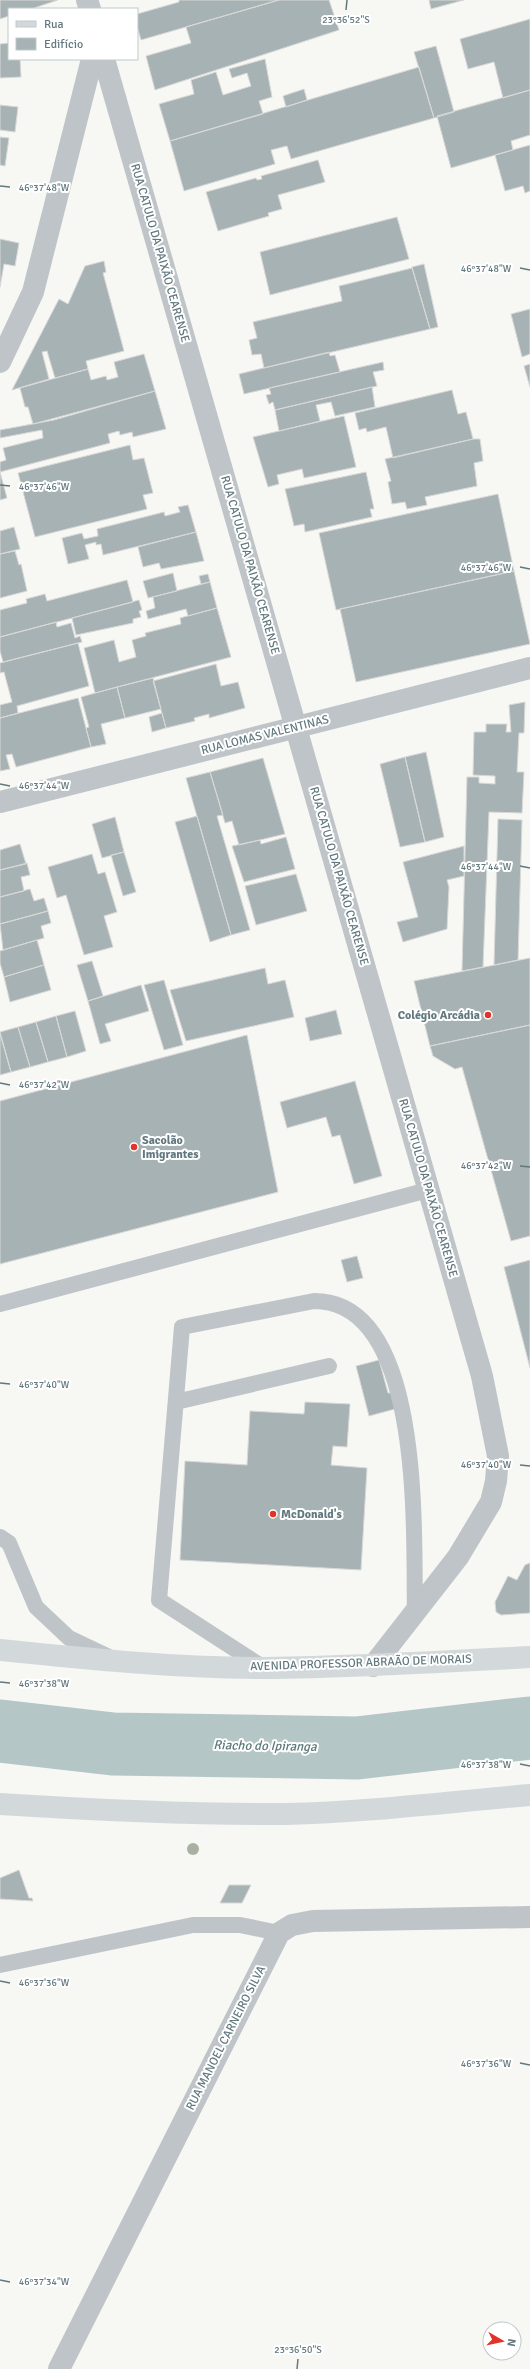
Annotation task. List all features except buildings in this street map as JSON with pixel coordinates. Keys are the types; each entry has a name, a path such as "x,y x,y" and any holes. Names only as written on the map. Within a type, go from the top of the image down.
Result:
{"main road":[{"name":"AVENIDA PROFESSOR ABRAÃO DE MORAIS","path":"0,1650 121,1662 264,1668 373,1666 530,1657"},
{"path":"0,1804 130,1812 287,1814 404,1807 530,1795"}],"street":[{"path":"0,362 32,292 92,60"},
{"name":"RUA CATULO DA PAIXÃO CEARENSE","path":"104,60 482,1376 498,1456 496,1481 491,1502 458,1557 373,1666"},
{"name":"RUA LOMAS VALENTINAS","path":"0,802 530,668"},
{"path":"279,1933 292,1925 313,1921 530,1917"},
{"name":"RUA MANOEL CARNEIRO SILVA","path":"59,2369 279,1933"}],"lane":[{"path":"0,1304 428,1190"},
{"path":"264,1668 159,1600 182,1327 314,1301 327,1301 358,1316 373,1332 384,1349 395,1380 405,1422 411,1495 414,1615"},
{"path":"176,1402 329,1366"},
{"path":"0,1537 9,1543 36,1607 69,1638 121,1662"},
{"path":"0,1965 193,1925 240,1925 279,1933"}],"waterway":[{"name":"Riacho do Ipiranga","path":"0,1731 113,1744 357,1748 530,1728"}],"place":[{"name":"Colégio Arcádia","path":"488,1015"},
{"name":"Sacolão Imigrantes","path":"134,1147"},
{"name":"McDonald's","path":"273,1514"}]}
